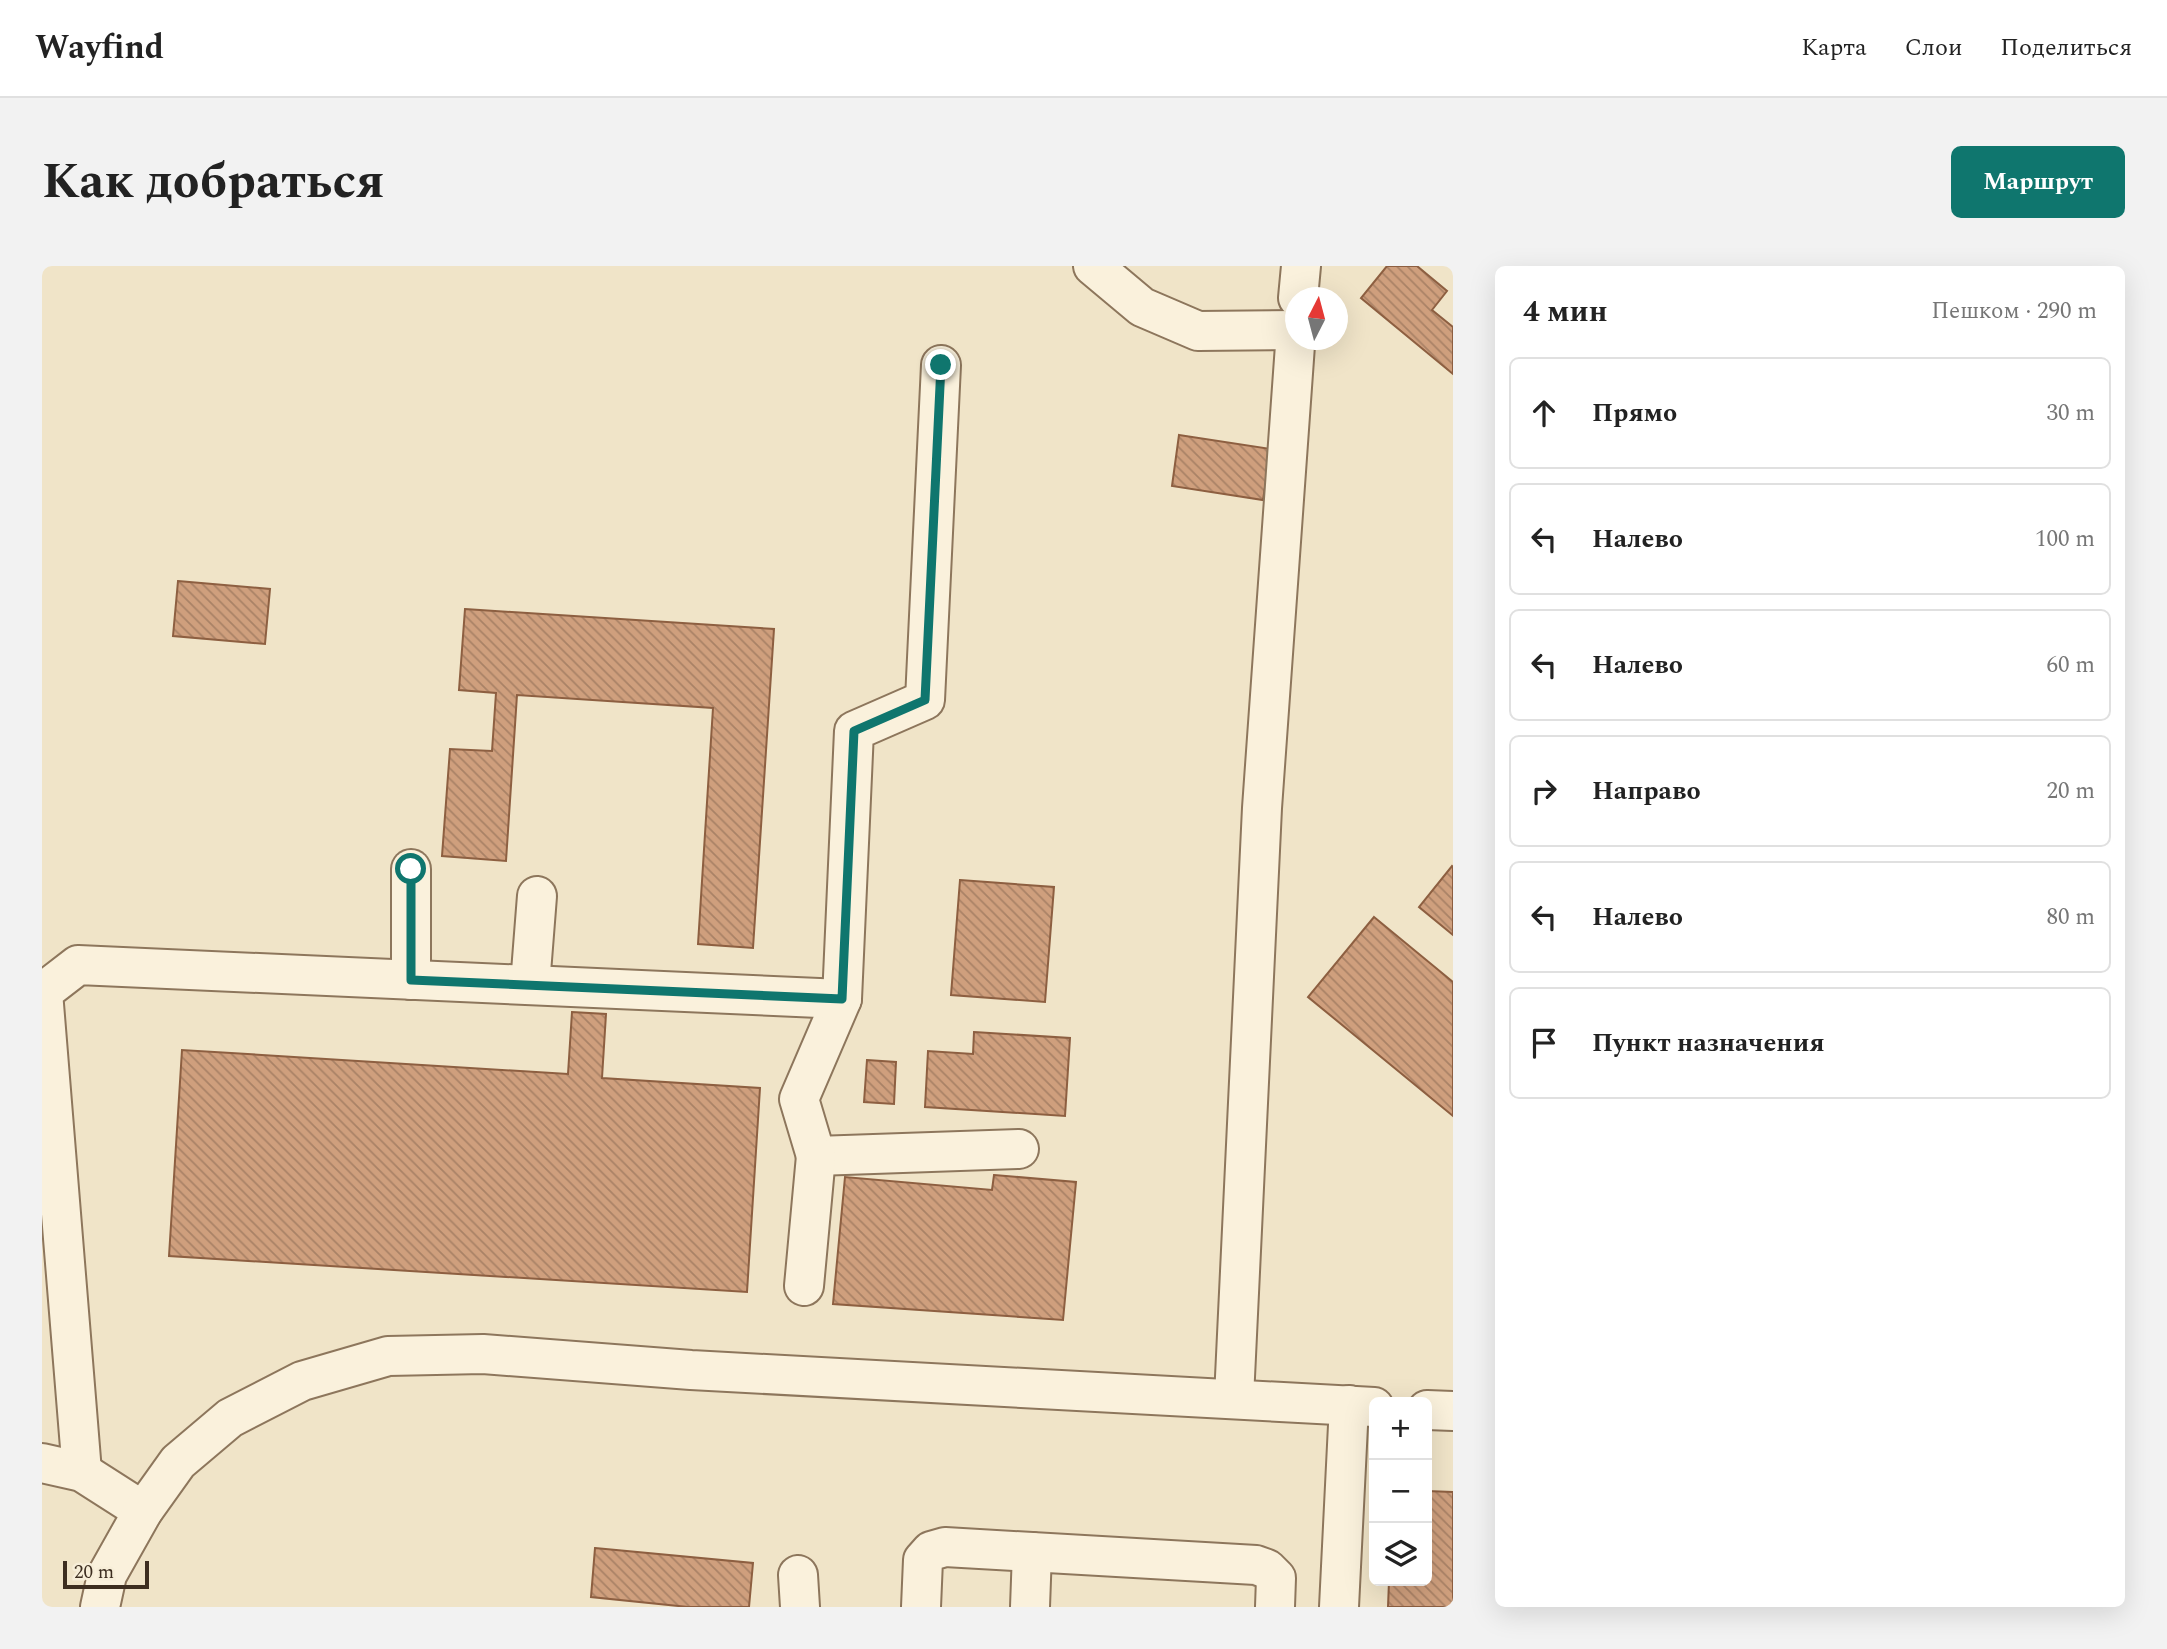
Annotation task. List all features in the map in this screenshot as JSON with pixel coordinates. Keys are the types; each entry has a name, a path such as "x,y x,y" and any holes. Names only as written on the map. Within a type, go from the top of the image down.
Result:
{"street":[{"path":"1093,266 1142,307 1198,331 1285,331"},
{"path":"1299,287 1301,266"},
{"path":"1234,1398 1262,808 1295,350"},
{"path":"804,1286 816,1156 799,1099 842,999 854,731 925,700 941,365"},
{"path":"411,869 411,980"},
{"path":"530,985 537,896"},
{"path":"82,1472 43,992 78,965 842,999"},
{"path":"816,1156 1020,1149"},
{"path":"100,1607 107,1575 143,1511 178,1462 230,1418 302,1381 388,1356 483,1354 691,1370 1362,1406 1339,1607"},
{"path":"1432,1410 1453,1412"},
{"path":"42,1463 82,1472 143,1511"},
{"path":"921,1607 923,1560 931,1551 945,1547 1256,1565 1267,1569 1276,1578 1275,1607"},
{"path":"1030,1607 1032,1552"}],"building":[{"path":"1387,266 1417,266 1447,291 1432,310 1453,327 1453,374 1361,298"},
{"path":"1179,435 1271,449 1263,500 1172,486"},
{"path":"178,581 270,589 265,644 173,636"},
{"path":"465,609 774,629 753,948 698,944 713,708 517,695 506,861 442,856 450,749 492,751 496,693 459,690"},
{"path":"1453,867 1453,935 1419,907"},
{"path":"960,880 1054,887 1045,1002 951,995"},
{"path":"1374,917 1453,982 1453,1116 1308,997"},
{"path":"572,1012 606,1014 602,1078 760,1088 747,1292 169,1256 182,1050 568,1074"},
{"path":"974,1032 1070,1038 1065,1116 925,1107 928,1051 973,1054"},
{"path":"867,1060 896,1062 894,1104 864,1102"},
{"path":"994,1175 1076,1182 1063,1320 833,1304 845,1177 992,1190"},
{"path":"1432,1491 1453,1492 1453,1607 1388,1607 1389,1586 1432,1586"},
{"path":"595,1548 753,1563 749,1607 688,1607 591,1597"}],"route":[{"path":"411,869 411,980 842,999 854,731 925,700 941,365"}]}
